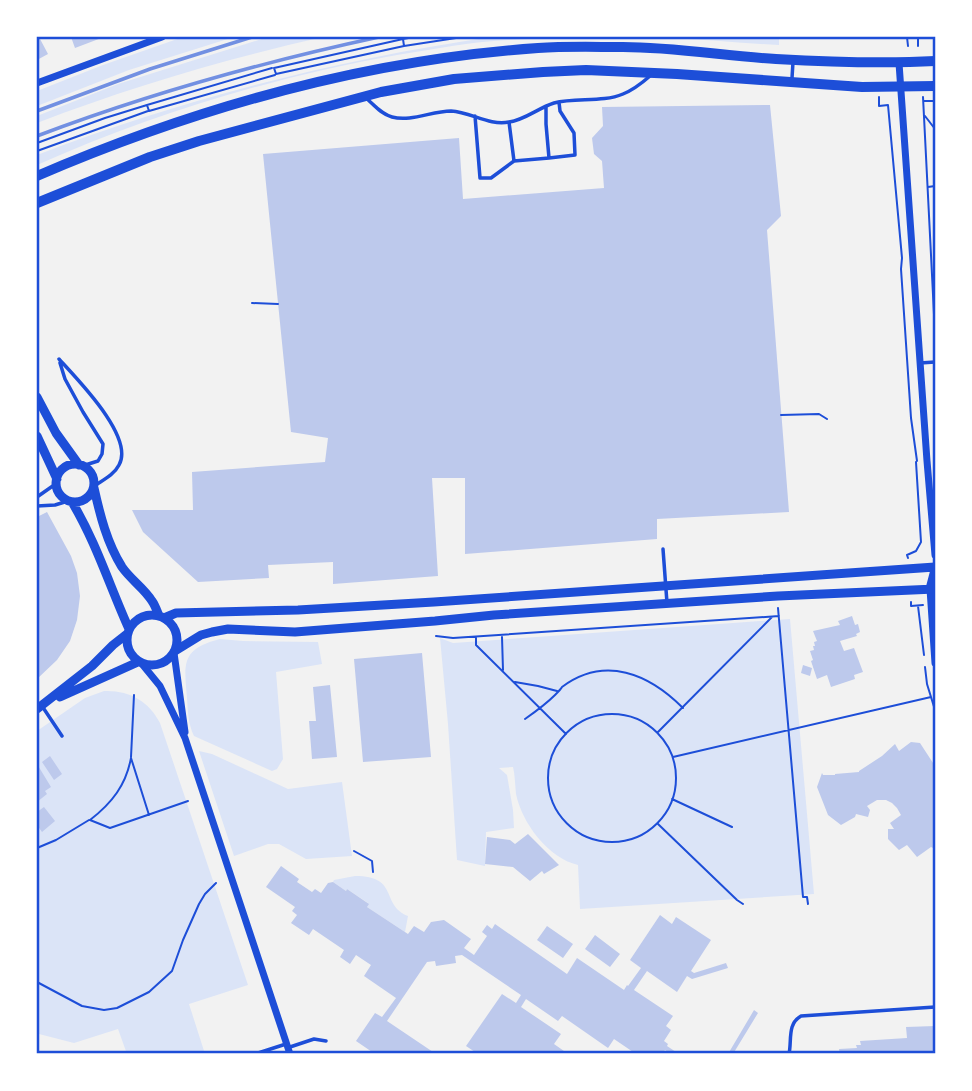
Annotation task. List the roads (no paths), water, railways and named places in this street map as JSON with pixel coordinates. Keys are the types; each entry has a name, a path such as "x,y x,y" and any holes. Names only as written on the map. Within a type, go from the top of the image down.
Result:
{"main road":[{"path":"37,176 152,131 271,94 332,79 444,58 540,48 625,47 793,60 899,63 935,59"},
{"path":"37,202 107,173 187,145 363,97 454,79 586,70 791,83 879,87 935,86"}],"street":[{"path":"37,83 162,37"},
{"path":"899,63 935,555"},
{"path":"37,397 55,433 80,465 90,472 102,524 122,566 153,601 162,617 174,628 177,641 174,652 185,738"},
{"path":"37,436 60,494 70,501 89,534 128,631 128,650 160,686 185,738 288,1049"},
{"path":"57,481 59,473 68,466 80,465"},
{"path":"70,501 78,502 88,498 94,487"},
{"path":"39,708 104,656 134,622 150,615 162,617 176,613 298,610 453,601 909,569 935,569 931,604 935,663"},
{"path":"39,708 69,691 140,663 151,666 160,664 201,635 228,629 295,632 494,615 778,596 933,589"}],"lane":[{"path":"791,83 793,60"},
{"path":"363,97 383,113 396,118 451,111 488,121 509,122 559,102 621,95 655,73"},
{"path":"475,116 480,178 491,178 514,161 575,155 574,133 560,111 559,102"},
{"path":"546,106 549,158"},
{"path":"509,122 514,161"},
{"path":"80,465 99,461 103,444 65,379 59,359 110,421 121,446 122,459 119,466 94,487"},
{"path":"920,363 935,362"},
{"path":"37,497 57,481"},
{"path":"37,506 70,501"},
{"path":"663,549 667,605"},
{"path":"39,708 62,736"},
{"path":"789,1054 794,1020 801,1016 935,1007"},
{"path":"255,1054 288,1049 314,1039 326,1041"}],"railway":[{"path":"37,111 150,69 252,37"},
{"path":"37,136 206,80 379,37"}]}
